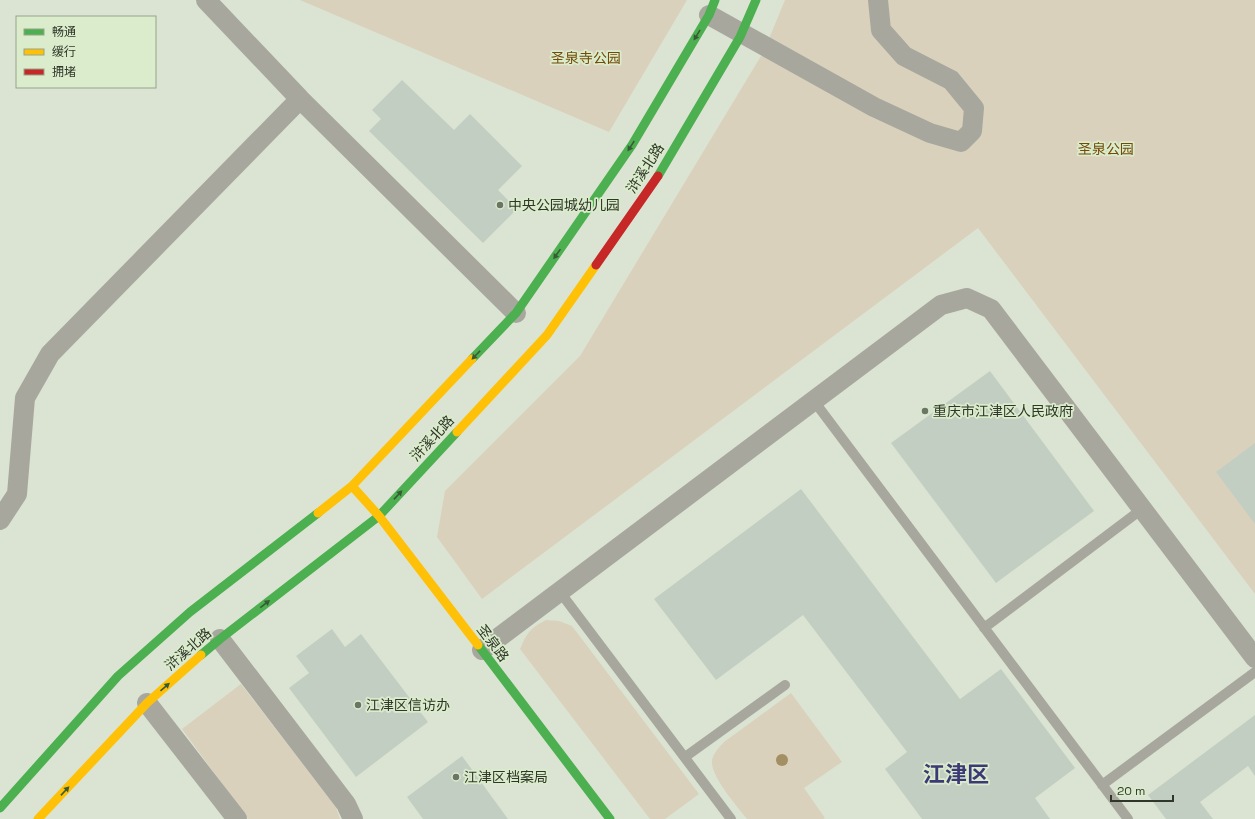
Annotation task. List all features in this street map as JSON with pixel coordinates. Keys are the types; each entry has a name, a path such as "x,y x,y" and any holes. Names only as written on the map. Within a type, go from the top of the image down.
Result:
{"main road":[{"name":"浒溪北路","path":"38,819 147,703 220,639 379,516 547,335 664,167 742,33 756,0"},
{"name":"浒溪北路","path":"0,808 118,676 190,612 352,486 516,314 632,145 712,7"},
{"name":"圣泉路","path":"352,486 379,516 610,819"}],"street":[{"path":"206,0 300,99 516,314"},
{"path":"712,7 742,33 874,107 930,133 960,142 972,132 974,108 951,80 904,56 881,30 878,0"},
{"path":"0,520 17,494 25,398 50,354 300,99"},
{"path":"482,650 941,305 967,298 991,309 1255,658"},
{"path":"220,639 346,804 353,819"},
{"path":"147,703 236,819"}],"lane":[{"path":"814,401 1128,819"},
{"path":"984,628 1142,509"},
{"path":"560,592 731,819"},
{"path":"1102,785 1255,672"},
{"path":"685,757 785,685"}],"green space":[{"name":"圣泉寺公园","path":"300,0 687,0 609,132"},
{"name":"圣泉公园","path":"785,0 1255,0 1255,594 978,228 482,599 437,537 445,491 580,356 764,51"},
{"path":"546,620 559,621 572,626 699,794 665,819 650,819 520,649 530,632"},
{"path":"241,684 336,807 340,819 248,819 182,729"},
{"path":"791,693 842,762 804,788 825,818 747,819 731,799 715,774 712,760 713,757 724,742"}],"building":[{"path":"402,80 454,130 470,114 522,166 498,190 517,209 483,243 369,131 381,119 372,110"},
{"path":"990,371 1094,511 996,583 891,443"},
{"path":"1255,443 1255,524 1216,472"},
{"path":"801,489 960,699 1001,669 1075,768 1035,798 1050,819 922,819 885,769 907,752 803,615 716,680 654,599"},
{"name":"江津区信访办","path":"332,629 345,647 361,634 428,722 356,777 289,688 309,673 296,656"},
{"path":"1255,715 1255,776 1248,766 1200,802 1213,819 1166,819 1148,795"},
{"name":"江津区档案局","path":"462,756 508,819 423,819 407,797"}],"traffic: fast":[{"path":"472,359 516,313 632,145 709,15 715,0"},
{"path":"658,176 740,37 756,0"},
{"path":"201,655 379,516 457,432"},
{"path":"0,808 118,676 190,612 318,513"},
{"path":"478,645 610,819"}],"traffic: slow":[{"path":"457,432 547,335 596,265"},
{"path":"318,513 352,486 472,359"},
{"path":"352,486 379,516 478,645"},
{"path":"38,819 147,703 201,655"}],"traffic: jam":[{"path":"596,265 658,176"}],"place":[{"name":"中央公园城幼儿园","path":"500,205"},
{"name":"重庆市江津区人民政府","path":"925,411"},
{"name":"江津区信访办","path":"358,705"},
{"name":"江津区档案局","path":"456,777"}],"district":[{"name":"江津区","path":"956,774"}]}
